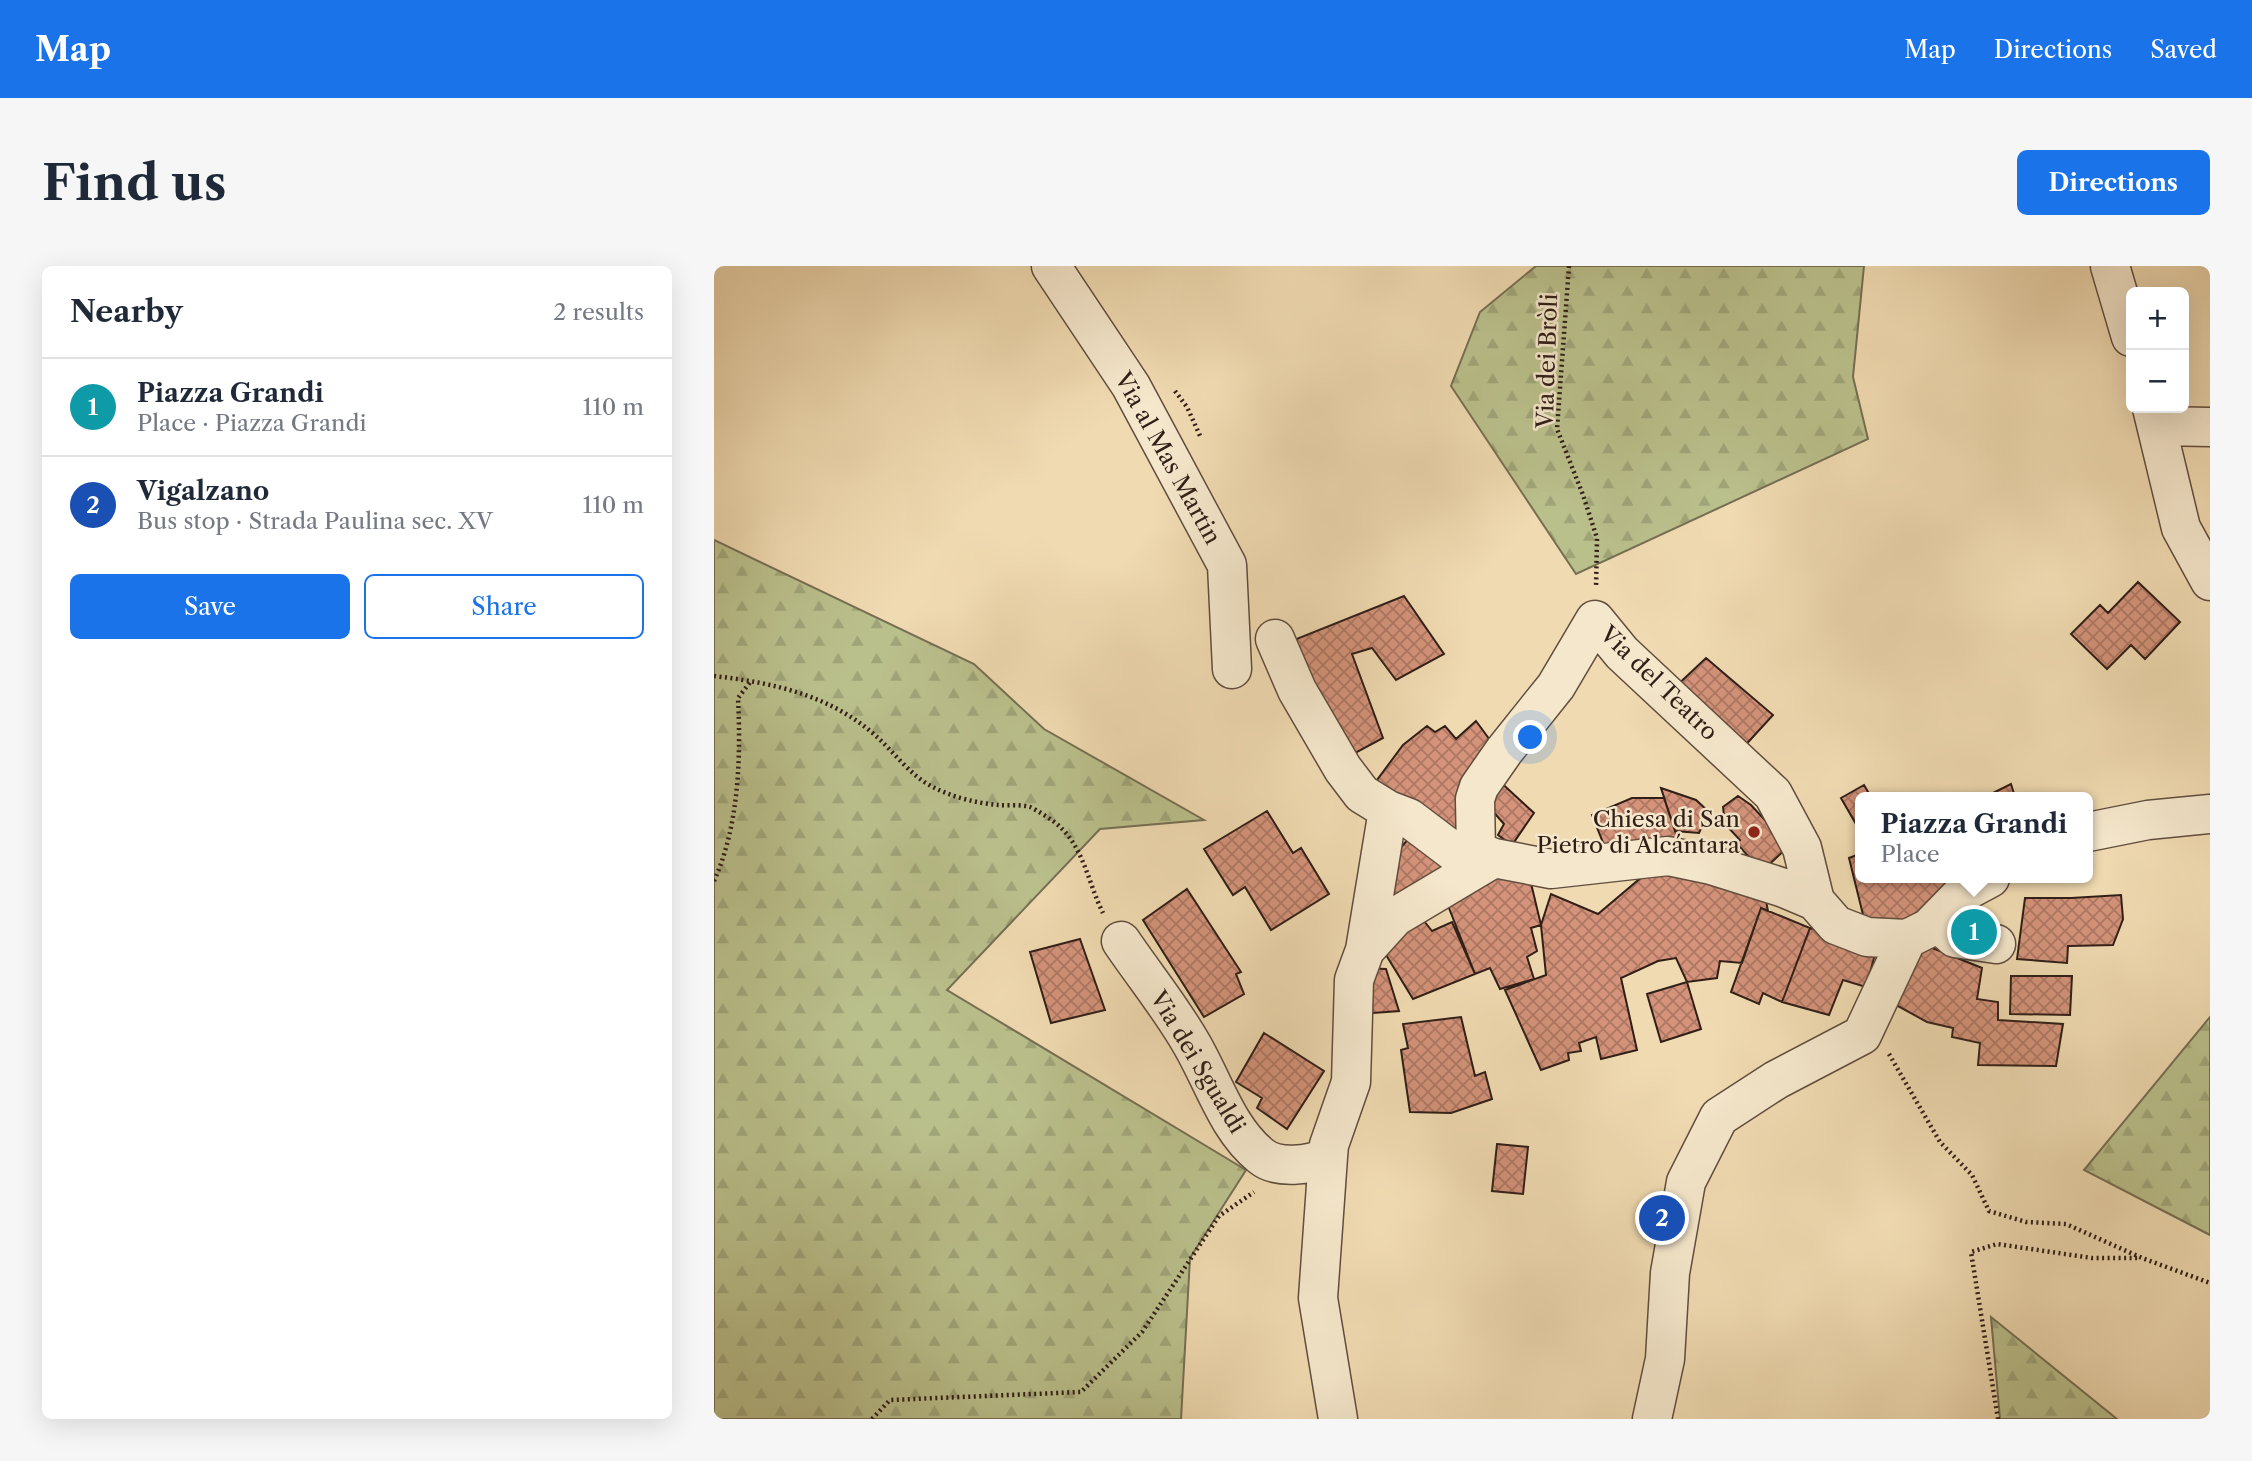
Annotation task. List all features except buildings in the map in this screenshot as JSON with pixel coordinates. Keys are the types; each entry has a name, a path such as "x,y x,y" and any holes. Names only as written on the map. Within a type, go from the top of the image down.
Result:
{"street":[{"name":"Via al Mas Martin","path":"1051,266 1131,386 1227,565 1232,669"},
{"path":"2110,266 2126,320"},
{"path":"2210,427 2155,417 2181,528 2210,581"},
{"name":"Via del Teatro","path":"1485,855 1475,799 1479,787 1556,686 1595,620 1622,653 1773,794 1802,848 1815,901"},
{"path":"1275,639 1297,690 1343,769 1362,794 1388,810 1409,817 1454,852 1485,855 1552,869 1668,856 1711,865 1784,888 1815,901 1836,925 1867,937 1921,930 1996,944"},
{"path":"1338,1419 1318,1298 1311,1160 1329,1145 1351,1082 1354,980 1365,950 1388,810"},
{"path":"2093,831 2148,820 2210,814"},
{"path":"1365,950 1395,916 1485,855"},
{"path":"1652,1419 1664,1359 1670,1273 1686,1182 1719,1117 1776,1080 1861,1035 1921,930 1964,892 1981,883"},
{"name":"Via dei Sgualdi","path":"1121,941 1190,1041 1241,1135 1263,1158 1278,1164 1311,1160"}],"path":[{"name":"Via dei Bròli","path":"1569,266 1557,429 1597,538 1595,620"},
{"path":"714,676 751,681 813,696 855,720 930,786 959,798 1030,807 1054,822 1075,844 1087,869 1093,892 1121,941"},
{"path":"714,881 731,827 740,736 738,698 751,681"},
{"path":"1887,1052 1940,1142 1972,1175 1989,1211 2026,1222 2066,1224 2142,1258 2210,1283"},
{"path":"872,1419 890,1400 1081,1392 1142,1332 1219,1216 1311,1160"},
{"path":"1998,1419 1971,1252 1997,1244 2092,1258 2142,1258"}],"green space":[{"path":"1536,266 1864,266 1853,377 1868,439 1576,574 1451,386 1480,312"},
{"path":"714,540 974,664 1044,729 1204,820 1100,829 947,990 1246,1170 1190,1258 1181,1419 714,1419"},
{"path":"2210,1017 2210,1235 2084,1170"},
{"path":"1991,1317 2117,1419 2000,1419"}],"place":[{"name":"Chiesa di San Pietro di Alcántara","path":"1754,832"},
{"name":"Piazza Grandi","path":"1974,932"},
{"name":"Vigalzano","path":"1662,1218"}]}
